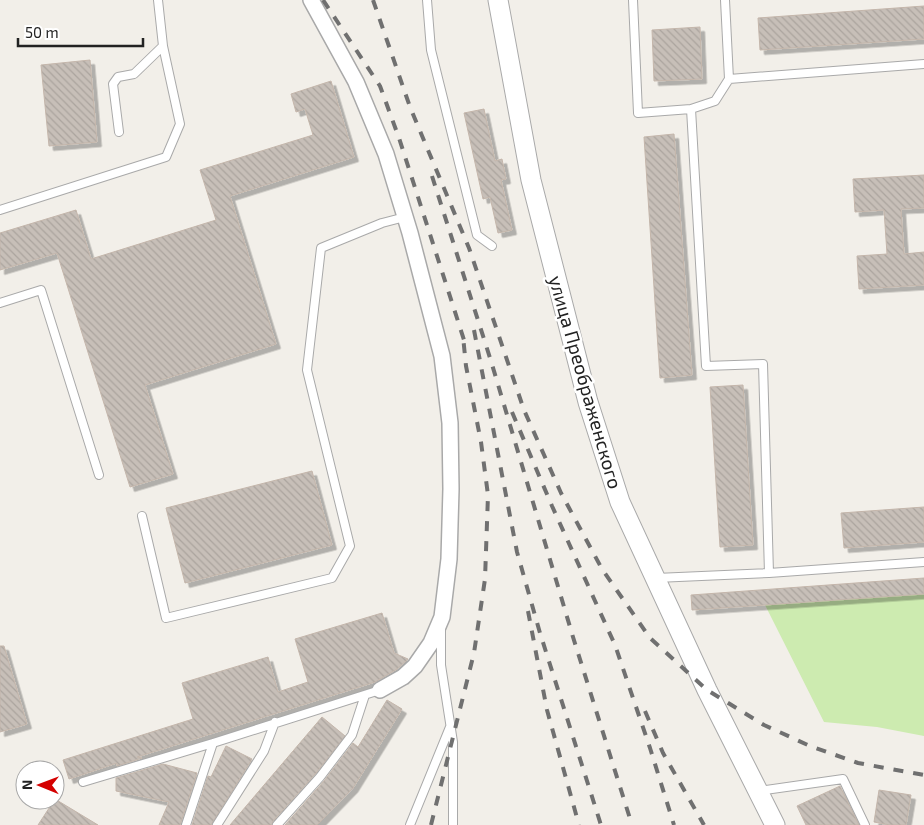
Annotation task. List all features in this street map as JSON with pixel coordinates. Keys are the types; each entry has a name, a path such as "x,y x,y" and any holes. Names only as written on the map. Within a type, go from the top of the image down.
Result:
{"street":[{"path":"311,0 356,82 386,154 442,356 450,423 449,559 442,617 431,643 415,666 403,677 380,690"},
{"name":"улица Преображенского","path":"498,0 530,180 588,402 620,502 707,690 775,825"}],"lane":[{"path":"0,210 166,157 180,124 163,46 158,0"},
{"path":"427,0 431,50 477,234 492,246"},
{"path":"633,0 638,113 691,109 714,101 729,79 725,0"},
{"path":"119,132 113,84 115,80 118,77 134,74 163,46"},
{"path":"729,79 924,64"},
{"path":"691,109 706,366 763,364 769,573"},
{"path":"142,516 166,618 332,578 350,546 307,370 321,248 382,223 405,217"},
{"path":"0,303 41,290 99,475"},
{"path":"654,578 769,573 924,562"},
{"path":"442,617 441,665 453,742 453,825"},
{"path":"82,782 380,690"},
{"path":"277,825 320,777 352,735 365,695"},
{"path":"217,825 264,751 275,722"},
{"path":"410,825 450,727"},
{"path":"186,825 213,743"},
{"path":"758,791 843,779 865,825"}],"green space":[{"path":"924,594 924,736 877,727 824,722 765,605"}],"building":[{"path":"924,6 924,39 760,50 758,18"},
{"path":"700,27 702,79 654,81 652,30"},
{"path":"90,60 97,142 49,146 41,65"},
{"path":"331,81 354,157 230,196 276,344 145,385 173,474 130,487 57,253 0,270 0,233 76,210 91,259 216,220 200,170 313,135 305,109 296,112 291,94"},
{"path":"484,109 495,161 502,159 506,179 501,180 512,230 498,233 490,197 483,199 464,113"},
{"path":"674,134 692,375 660,378 644,137"},
{"path":"924,175 924,208 901,209 904,254 924,252 924,285 859,289 857,256 887,254 884,210 855,212 853,179"},
{"path":"743,385 753,545 720,547 710,387"},
{"path":"312,471 332,545 185,583 166,508"},
{"path":"924,507 924,542 844,548 841,513"},
{"path":"924,578 924,594 692,610 691,595"},
{"path":"382,613 394,653 408,659 397,669 375,682 137,757 142,758 117,766 117,763 69,779 65,760 63,760 193,719 182,683 268,657 278,692 308,682 295,639"},
{"path":"0,646 4,646 27,724 0,732"},
{"path":"387,700 402,709 353,788 317,825 285,825 324,781 353,743 358,747"},
{"path":"322,717 345,736 316,773 273,821 272,825 230,825"},
{"path":"226,746 252,759 211,825 192,825 208,776 211,777"},
{"path":"163,764 197,773 180,825 159,825 169,802 116,791 116,778"},
{"path":"840,786 859,825 806,825 797,806"},
{"path":"879,790 911,795 906,825 874,822"},
{"path":"65,805 98,825 38,825 48,810 65,810"}],"railway":[{"path":"323,0 380,86 399,138 465,343"},
{"path":"373,0 410,107 469,248 524,410 561,493 602,569 650,638 707,690 764,725 810,746 858,763 924,775"},
{"path":"432,176 491,361 573,637 632,825"},
{"path":"474,330 517,552 540,633 601,825"},
{"path":"431,825 474,653 485,579 488,495 481,442 466,366 463,336"},
{"path":"512,412 615,645 674,825"},
{"path":"528,611 547,710 579,825"},
{"path":"645,711 663,753 704,825"}]}
